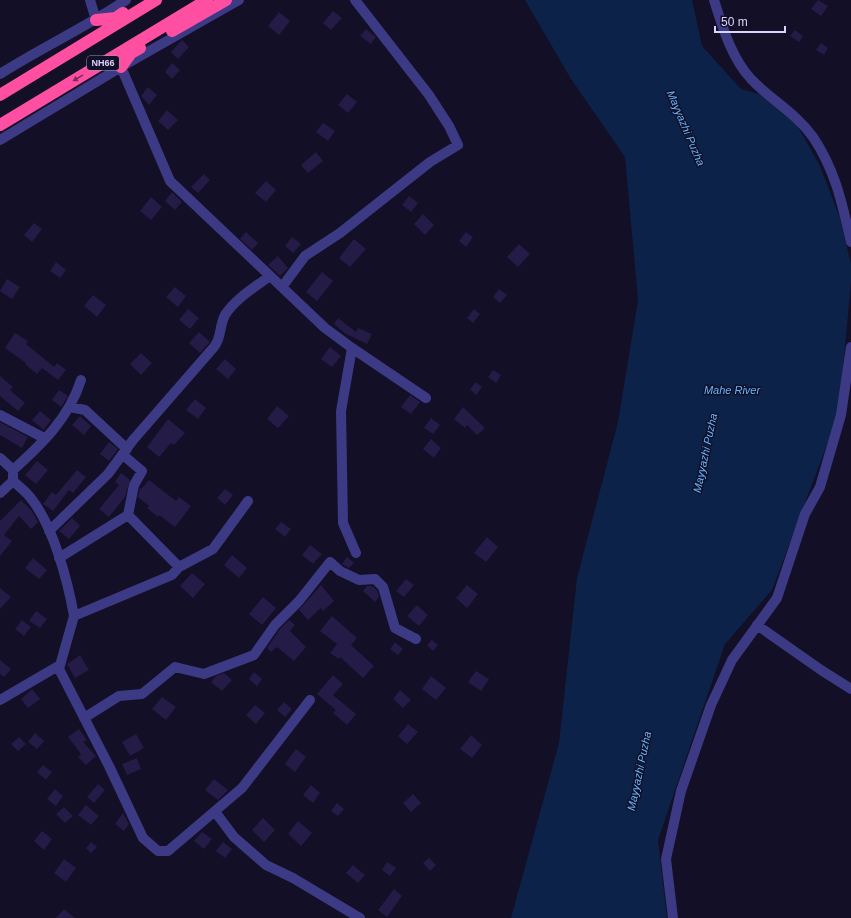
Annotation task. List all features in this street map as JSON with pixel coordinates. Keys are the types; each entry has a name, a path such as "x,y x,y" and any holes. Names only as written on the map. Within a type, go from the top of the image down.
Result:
{"highway":[{"path":"96,20 116,18 144,0"},
{"name":"NH66","path":"0,95 156,0"},
{"name":"NH66","path":"0,125 207,0"},
{"path":"121,68 131,53 226,0"}],"street":[{"path":"90,0 96,20"},
{"path":"0,74 96,20 126,0"},
{"path":"0,140 239,0"},
{"path":"282,287 305,256 340,233 430,162 458,145 449,126 429,95 355,0"},
{"path":"714,0 725,37 740,65 752,80 790,111 812,137 820,150 834,175 851,242"},
{"path":"121,68 170,181 325,328 426,398"},
{"path":"49,531 108,474 125,452 132,440 219,340 225,316 230,310 249,292 270,276"},
{"path":"673,918 666,860 682,790 711,705 732,660 776,598 805,514 820,488 841,415 851,347"},
{"path":"352,348 341,411 343,523 356,553"},
{"path":"81,380 75,398 63,418 13,470 13,481 33,500 49,531 69,589 74,616 59,669 143,838 158,851 168,851 216,813 242,788 310,700"},
{"path":"58,558 128,515 134,485 142,471 85,410 70,407"},
{"path":"0,415 44,438"},
{"path":"0,458 13,470"},
{"path":"0,493 13,481"},
{"path":"74,616 172,575 180,567 213,549 248,501"},
{"path":"128,515 180,567"},
{"path":"84,718 119,696 142,694 175,667 204,674 254,655 275,625 299,601 330,562 340,570 359,580 375,579 383,587 395,628 416,640"},
{"path":"757,625 851,689"},
{"path":"0,700 60,665"},
{"path":"216,813 234,837 266,865 293,878 360,918"}],"water":[{"name":"Mahe River","path":"525,0 692,0 702,46 741,89 766,96 792,116 820,166 840,218 851,264 851,282 839,413 772,590 725,644 658,840 667,918 511,918 559,743 577,578 618,422 638,300 625,157 571,79"}],"building":[{"path":"818,0 828,6 821,16 811,9"},
{"path":"333,11 342,18 331,30 323,23"},
{"path":"279,12 290,21 279,35 268,26"},
{"path":"366,29 376,37 371,44 360,36"},
{"path":"795,30 803,36 799,42 790,36"},
{"path":"182,40 189,47 178,59 171,52"},
{"path":"821,43 828,48 824,55 816,50"},
{"path":"172,63 180,70 172,79 165,72"},
{"path":"148,87 157,95 149,105 141,96"},
{"path":"347,94 357,102 348,113 338,105"},
{"path":"167,110 178,120 168,130 158,121"},
{"path":"323,123 335,131 328,141 316,132"},
{"path":"316,152 323,161 308,173 301,165"},
{"path":"204,174 210,180 198,193 191,187"},
{"path":"266,181 276,190 266,202 255,193"},
{"path":"172,192 182,202 175,210 165,201"},
{"path":"409,196 418,203 411,212 402,205"},
{"path":"151,197 162,207 151,220 140,211"},
{"path":"423,214 434,225 425,235 414,224"},
{"path":"34,223 42,229 32,242 24,235"},
{"path":"246,232 258,243 252,250 240,239"},
{"path":"466,232 473,237 466,247 459,241"},
{"path":"292,237 301,244 293,253 285,246"},
{"path":"354,239 366,249 350,267 339,258"},
{"path":"519,244 530,254 518,267 507,257"},
{"path":"278,256 288,268 280,276 268,265"},
{"path":"56,262 66,270 60,278 50,271"},
{"path":"322,272 333,281 317,301 306,292"},
{"path":"7,279 20,287 12,299 0,291"},
{"path":"175,287 186,296 178,307 166,297"},
{"path":"499,289 507,295 500,303 493,297"},
{"path":"93,295 106,305 97,317 84,306"},
{"path":"188,309 199,318 190,329 179,320"},
{"path":"474,309 480,314 473,323 467,318"},
{"path":"338,318 356,332 358,328 372,334 367,344 346,334 334,324"},
{"path":"199,332 210,342 200,353 189,343"},
{"path":"15,333 28,341 26,344 54,367 57,363 66,370 58,380 42,368 37,374 25,364 26,363 5,348"},
{"path":"330,347 341,356 332,367 321,359"},
{"path":"141,353 152,363 141,375 130,364"},
{"path":"225,359 236,369 228,379 216,369"},
{"path":"493,370 501,375 496,383 488,377"},
{"path":"0,376 13,387 10,390 25,403 18,411 0,396"},
{"path":"476,382 482,387 476,395 470,389"},
{"path":"59,390 68,396 61,407 52,400"},
{"path":"410,395 420,402 411,414 401,407"},
{"path":"195,399 206,408 198,419 186,410"},
{"path":"277,406 289,416 278,428 267,419"},
{"path":"463,407 485,428 477,435 467,425 465,428 454,419"},
{"path":"40,411 51,420 44,430 32,420"},
{"path":"80,416 91,426 84,435 72,425"},
{"path":"431,418 440,425 433,434 424,428"},
{"path":"168,419 185,433 174,445 171,443 159,457 147,447"},
{"path":"0,422 28,437 22,448 0,435"},
{"path":"431,439 441,448 434,458 423,449"},
{"path":"109,442 118,449 109,461 100,454"},
{"path":"37,461 48,470 36,484 25,475"},
{"path":"77,470 86,477 73,493 69,490 53,511 43,504 52,492 56,495"},
{"path":"121,473 130,480 125,497 109,517 99,509 119,485 115,482"},
{"path":"149,480 176,501 179,497 191,506 175,527 159,515 158,517 147,508 149,506 138,497 140,488 141,489"},
{"path":"225,489 233,495 225,505 217,498"},
{"path":"21,500 32,511 38,522 31,529 19,516 4,535 12,541 0,556 0,521"},
{"path":"72,518 80,526 69,539 59,531"},
{"path":"281,522 291,529 285,537 275,529"},
{"path":"487,537 498,547 486,562 474,553"},
{"path":"310,545 322,554 313,564 302,555"},
{"path":"232,555 247,568 239,578 224,565"},
{"path":"347,557 354,563 349,568 342,564"},
{"path":"33,558 47,570 39,579 25,568"},
{"path":"192,573 205,584 193,598 180,586"},
{"path":"406,579 414,585 404,597 396,591"},
{"path":"321,585 334,601 323,611 321,608 308,620 299,610"},
{"path":"467,585 478,594 467,608 456,598"},
{"path":"367,586 372,586 377,590 379,597 375,602 363,591"},
{"path":"0,588 11,597 0,609"},
{"path":"263,597 276,608 262,625 249,614"},
{"path":"417,605 428,615 419,626 407,616"},
{"path":"36,611 47,619 40,628 29,621"},
{"path":"332,616 357,638 351,645 374,666 363,678 340,657 339,659 330,653 337,644 320,631"},
{"path":"22,620 31,627 24,636 15,629"},
{"path":"289,620 295,625 290,631 306,647 294,661 277,647 271,652 267,648 280,629"},
{"path":"432,640 438,645 433,651 427,645"},
{"path":"395,642 403,649 398,655 390,649"},
{"path":"80,655 89,670 75,678 67,664"},
{"path":"0,660 11,669 4,677 0,674"},
{"path":"476,671 489,679 481,691 468,682"},
{"path":"254,672 262,679 257,686 249,679"},
{"path":"224,673 232,680 222,691 211,682 216,676"},
{"path":"333,675 343,684 333,695 356,714 347,725 333,713 336,710 317,694"},
{"path":"431,676 446,688 436,700 422,689"},
{"path":"32,689 40,699 28,708 21,699"},
{"path":"400,690 411,700 403,708 393,699"},
{"path":"162,697 176,707 166,720 152,709"},
{"path":"284,702 292,709 285,717 277,710"},
{"path":"255,705 265,713 256,724 246,715"},
{"path":"408,724 418,732 407,744 398,736"},
{"path":"79,729 87,740 83,742 96,756 86,765 78,757 81,754 68,737"},
{"path":"35,733 44,741 37,749 28,742"},
{"path":"136,734 144,748 130,756 122,742"},
{"path":"471,735 482,745 472,758 460,749"},
{"path":"19,737 26,744 18,751 11,744"},
{"path":"296,749 306,757 295,772 285,764"},
{"path":"137,758 141,769 127,775 122,764"},
{"path":"43,765 52,772 46,780 37,772"},
{"path":"214,779 228,790 218,800 205,790"},
{"path":"98,784 105,790 94,803 87,797"},
{"path":"311,785 320,793 313,803 303,795"},
{"path":"55,789 63,796 56,806 47,799"},
{"path":"413,794 421,803 411,812 403,803"},
{"path":"337,803 344,809 338,816 331,811"},
{"path":"86,805 99,816 91,825 78,815"},
{"path":"64,807 73,816 65,823 56,814"},
{"path":"123,813 129,824 124,831 115,824"},
{"path":"263,818 275,830 264,842 252,830"},
{"path":"298,821 312,833 301,846 288,834"},
{"path":"42,831 52,839 44,850 34,841"},
{"path":"202,832 212,839 204,849 194,841"},
{"path":"91,842 97,847 91,853 86,848"},
{"path":"223,842 232,849 225,858 216,851"},
{"path":"429,858 436,865 430,871 423,863"},
{"path":"64,859 76,868 66,882 54,873"},
{"path":"387,862 396,868 390,876 382,870"},
{"path":"353,865 365,875 358,883 346,873"},
{"path":"394,889 402,896 387,917 378,910"},
{"path":"64,909 75,918 56,918"}],"water label":[{"name":"Mayyazhi Puzha","path":"686,128"},
{"name":"Mayyazhi Puzha","path":"705,453"},
{"name":"Mayyazhi Puzha","path":"639,771"}]}
